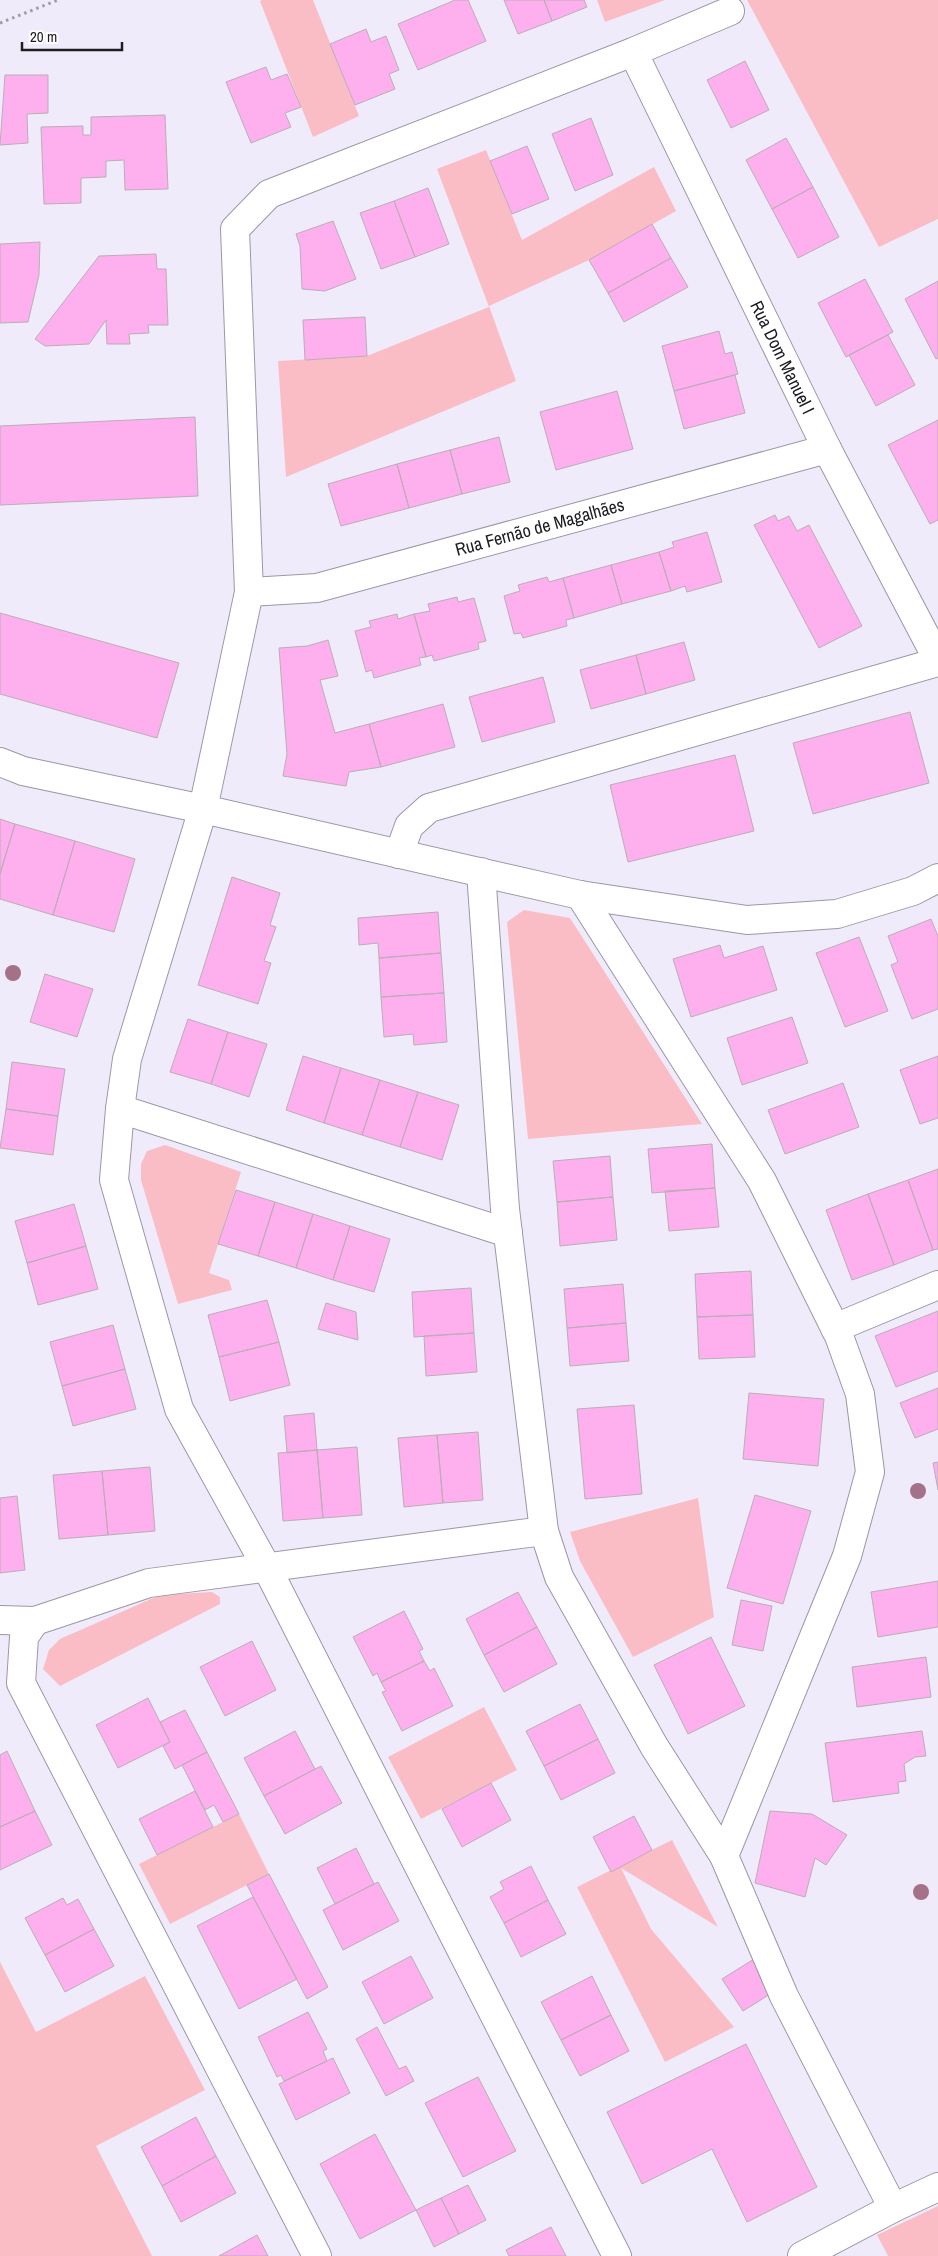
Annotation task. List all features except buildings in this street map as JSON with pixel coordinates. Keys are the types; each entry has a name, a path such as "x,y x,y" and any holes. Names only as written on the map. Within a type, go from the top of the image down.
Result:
{"street":[{"path":"617,2256 267,1568 179,1409 114,1180 126,1059 203,809 249,592 235,230 269,194 633,52 730,11"},
{"name":"Rua Dom Manuel I","path":"633,52 827,449 938,661"},
{"name":"Rua Fernão de Magalhães","path":"249,592 317,588 827,449"},
{"path":"399,854 409,826 429,808 938,661"},
{"path":"0,762 23,771 203,809 580,895 747,920 837,914 913,891 938,878"},
{"path":"481,872 508,1233 544,1532 560,1577 569,1594 654,1746 724,1856 784,1996 892,2208"},
{"path":"580,895 762,1181 835,1328 860,1394 870,1472 847,1556 724,1856"},
{"path":"120,1109 508,1233"},
{"path":"835,1328 938,1285"},
{"path":"0,1620 35,1621 149,1582 544,1532"},
{"path":"35,1621 24,1637 21,1683 317,2256"},
{"path":"802,2256 892,2208 938,2187"}],"path":[{"path":"0,23 58,0"}],"shaded area":[{"path":"313,0 359,116 313,137 260,1"},
{"path":"597,0 665,0 605,22"},
{"path":"747,0 938,0 938,219 879,247"},
{"path":"486,150 522,240 654,167 676,211 589,260 489,306 516,381 286,477 278,361 367,356 489,307 437,169"},
{"path":"524,910 570,918 702,1124 528,1139 507,922"},
{"path":"165,1145 241,1172 209,1273 229,1280 232,1290 178,1304 141,1180 141,1164 147,1151"},
{"path":"698,1498 714,1617 633,1657 580,1561 570,1532"},
{"path":"212,1592 220,1597 220,1604 60,1686 43,1669 49,1650 60,1639 160,1595"},
{"path":"484,1707 517,1770 421,1819 388,1757"},
{"path":"239,1814 269,1874 170,1924 139,1864"},
{"path":"672,1840 718,1927 621,1868 651,1929 734,2027 665,2062 577,1887"},
{"path":"0,1962 36,2032 145,1976 205,2090 96,2146 152,2256 0,2256"},
{"path":"938,2206 938,2256 888,2256 877,2235"}]}
